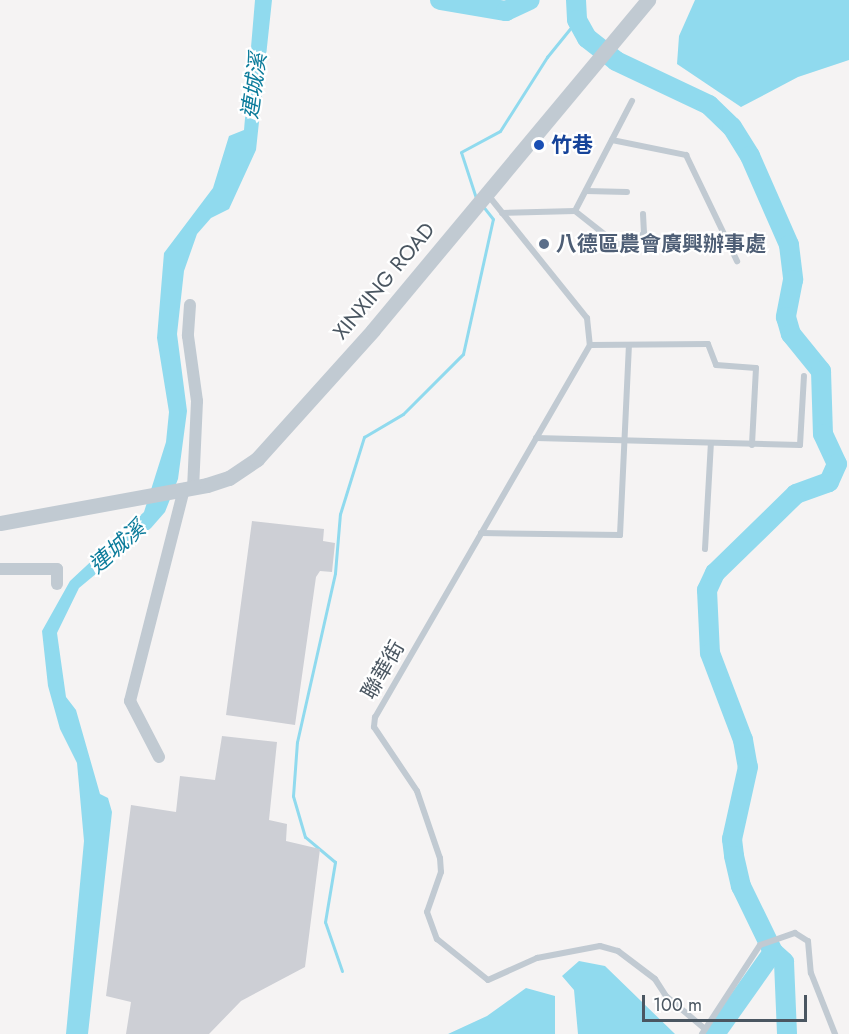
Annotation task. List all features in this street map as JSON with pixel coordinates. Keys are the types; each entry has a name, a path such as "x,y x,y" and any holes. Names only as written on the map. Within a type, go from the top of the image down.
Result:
{"street":[{"name":"XINXING ROAD","path":"0,523 142,495 186,489 229,478 257,459 648,0"},
{"path":"159,757 130,701 186,489 197,401 188,336 190,305"},
{"path":"0,569 57,569 57,584"}],"lane":[{"path":"575,211 632,101"},
{"path":"612,140 686,155 737,261"},
{"path":"586,191 627,192"},
{"path":"481,198 502,213 587,318 590,345 708,344 716,365 756,368 752,445"},
{"path":"502,213 575,211 617,244 634,244 644,233 643,214"},
{"name":"聯華街","path":"590,345 375,717 379,741 417,791 440,858 441,872 427,912 430,928 437,939 489,980 537,958 600,946 618,951 655,979 666,996 703,1031"},
{"path":"481,533 620,535 629,345"},
{"path":"536,438 800,445 804,376"},
{"path":"705,549 711,443"},
{"path":"703,1031 760,945 795,933 808,941 811,973 836,1034"}],"water":[{"name":"連城溪","path":"255,0 272,0 256,150 229,209 211,218 197,234 184,271 177,334 187,411 178,479 165,512 151,528 79,588 57,633 66,697 76,710 100,794 108,798 112,812 88,1034 66,1034 84,841 77,763 60,729 48,686 42,631 70,581 144,512 166,442 169,412 157,338 164,253 213,188 229,136 244,130"},
{"path":"695,0 849,0 849,60 798,77 741,107 677,64 679,36"},
{"path":"579,961 605,966 675,1034 578,1034 574,990 562,976"},
{"path":"526,988 555,996 555,1034 448,1034 487,1016"}],"building":[{"path":"252,521 324,529 323,541 335,543 332,572 320,571 316,577 295,725 226,715"},
{"path":"222,736 277,742 269,820 287,824 286,841 320,849 305,967 241,1001 209,1034 126,1034 131,1002 106,996 131,805 176,812 180,776 215,780"}],"waterway":[{"path":"440,0 506,11 530,0"},
{"path":"576,0 577,20 587,38 616,61 709,105 732,127 750,156 789,245 793,280 786,317 791,334 821,371 823,434 837,464 829,482 796,494 715,573 707,590 710,653 743,740 748,767 732,839 734,856 741,886 773,952 715,1034"},
{"path":"476,198 461,152 500,131 547,57 577,20"},
{"path":"342,971 325,922 335,862 305,837 293,796 297,742 335,573 340,514 364,437 403,414 463,354 493,219 482,205"},
{"path":"773,952 784,962 787,1034"}],"place":[{"name":"竹巷","path":"539,145"},
{"name":"八德區農會廣興辦事處","path":"544,244"}]}
